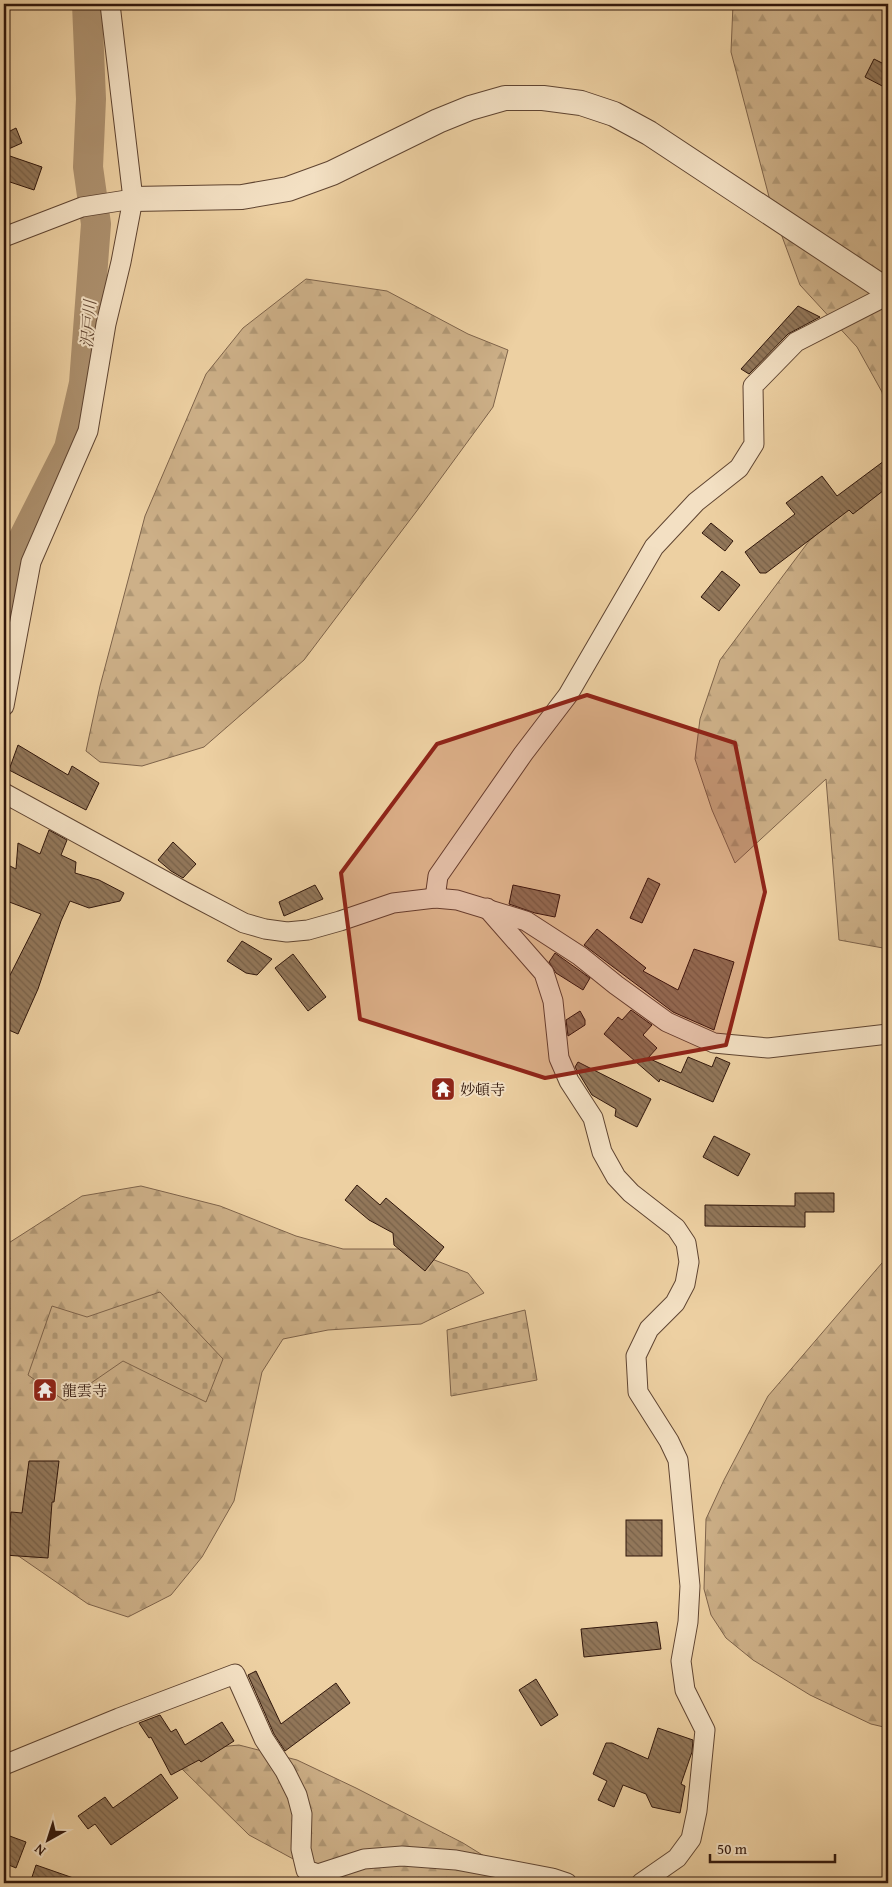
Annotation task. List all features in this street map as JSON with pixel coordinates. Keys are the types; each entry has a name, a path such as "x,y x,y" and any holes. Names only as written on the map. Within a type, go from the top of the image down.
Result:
{"street":[{"path":"4,706 31,562 88,431 106,324 121,262 124,200 110,4"},
{"path":"4,237 82,206 124,200 242,197 288,188 332,173 438,121 470,108 505,98 543,98 581,103 614,114 640,128 888,291"},
{"path":"435,898 438,876 523,754 568,695 654,547 696,502 740,468 754,444 753,386 796,342 888,296"},
{"path":"4,793 244,923 265,929 287,932 308,930 340,922 393,902 435,898 457,900 526,921 580,956 667,1022 714,1043 768,1048 888,1034"},
{"path":"487,908 544,973 553,1001 559,1058 569,1081 593,1118 602,1152 616,1177 631,1193 676,1228 686,1243 689,1262 685,1284 675,1303 649,1329 636,1356 638,1392 669,1441 678,1460 690,1586 688,1622 681,1661 685,1690 705,1730 697,1811 691,1839 677,1858 642,1883"},
{"path":"4,1765 119,1718 236,1674 264,1739 285,1771 297,1795 302,1814 301,1849 306,1870 318,1874 364,1859 402,1856 456,1860 552,1878 567,1883"}],"highlighted area":[{"path":"587,695 735,743 765,892 726,1045 545,1078 360,1019 341,873 437,744"}],"green space":[{"path":"733,4 888,4 888,423 882,392 857,347 800,285 773,212 731,52"},
{"path":"306,279 387,291 468,334 508,350 493,407 304,660 204,747 142,766 100,762 86,751 100,686 145,516 206,374 243,328"},
{"path":"888,443 888,947 883,948 839,940 826,779 735,863 712,810 695,759 700,719 720,660 809,541 882,477"},
{"path":"141,1186 220,1206 296,1236 343,1249 406,1249 468,1273 484,1293 421,1324 328,1330 283,1339 262,1372 234,1501 202,1557 171,1595 128,1617 88,1604 4,1546 4,1246 82,1196"},
{"path":"888,1256 888,1728 871,1724 810,1695 753,1660 726,1638 711,1615 704,1589 706,1519 768,1396"},
{"path":"160,1292 223,1359 206,1402 123,1361 65,1401 28,1375 52,1306 87,1317"},
{"path":"525,1310 537,1380 451,1396 447,1330"},
{"path":"239,1745 297,1760 356,1788 463,1843 497,1864 509,1880 502,1883 351,1883 319,1873 249,1835 179,1766 198,1749"}],"building":[{"path":"874,59 888,66 888,89 865,77"},
{"path":"16,128 22,143 4,151 4,134"},
{"path":"4,154 42,167 34,190 4,180"},
{"path":"798,306 820,317 788,334 749,374 741,369"},
{"path":"888,458 888,487 853,514 849,510 766,573 760,573 745,552 795,514 786,503 822,476 837,496"},
{"path":"711,523 733,541 725,551 702,533"},
{"path":"722,571 740,585 719,611 701,597"},
{"path":"18,745 68,775 72,766 99,783 86,810 9,770"},
{"path":"49,830 67,840 61,855 76,862 75,873 99,880 124,893 120,901 89,908 70,901 61,921 38,989 18,1034 4,1028 4,987 41,914 4,900 4,863 16,869 18,843 40,854"},
{"path":"173,842 196,864 183,878 158,860"},
{"path":"648,878 660,884 642,923 630,918"},
{"path":"315,885 323,899 284,916 279,902"},
{"path":"513,885 560,895 555,917 535,913 509,904"},
{"path":"597,929 646,968 643,971 678,990 694,949 734,962 714,1030 673,1012 584,945"},
{"path":"242,941 272,959 257,975 246,973 227,961"},
{"path":"555,953 590,978 583,990 556,973 549,962"},
{"path":"293,954 326,997 308,1011 275,968"},
{"path":"631,1010 652,1025 643,1035 657,1048 648,1058 681,1073 688,1057 712,1067 716,1057 730,1063 713,1102 660,1079 659,1082 604,1034 618,1017 622,1020"},
{"path":"580,1011 585,1020 585,1025 568,1036 566,1020"},
{"path":"578,1062 651,1099 637,1127 615,1116 616,1109 592,1095 575,1067"},
{"path":"714,1136 750,1154 738,1176 703,1157"},
{"path":"357,1185 380,1205 386,1198 444,1247 425,1271 394,1245 393,1233 369,1220 345,1200"},
{"path":"795,1193 834,1193 834,1212 805,1212 805,1227 705,1226 705,1205 795,1206"},
{"path":"29,1461 59,1461 54,1502 52,1502 48,1558 4,1555 4,1533 9,1534 11,1512 22,1513"},
{"path":"626,1520 662,1520 662,1556 626,1556"},
{"path":"657,1622 661,1649 584,1657 581,1629"},
{"path":"256,1671 281,1724 336,1683 350,1703 285,1751 274,1734 248,1675"},
{"path":"536,1679 558,1715 541,1726 519,1690"},
{"path":"160,1715 171,1732 176,1729 185,1745 222,1722 234,1741 201,1762 199,1760 171,1775 151,1737 149,1738 139,1723"},
{"path":"658,1728 693,1740 692,1752 681,1784 685,1786 680,1813 652,1807 646,1794 623,1785 614,1807 598,1800 607,1781 593,1774 606,1743 612,1743 648,1759"},
{"path":"161,1774 178,1798 111,1845 95,1824 88,1829 78,1816 105,1797 113,1808"},
{"path":"7,1835 26,1842 16,1868 4,1863 4,1844"},
{"path":"36,1865 82,1881 82,1883 30,1883"}],"waterway":[{"name":"沢戸川","path":"4,629 18,549 69,448 84,383 96,224 88,167 91,99 87,4"}],"place":[{"name":"妙頓寺","path":"443,1089"},
{"name":"龍雲寺","path":"45,1390"}]}
